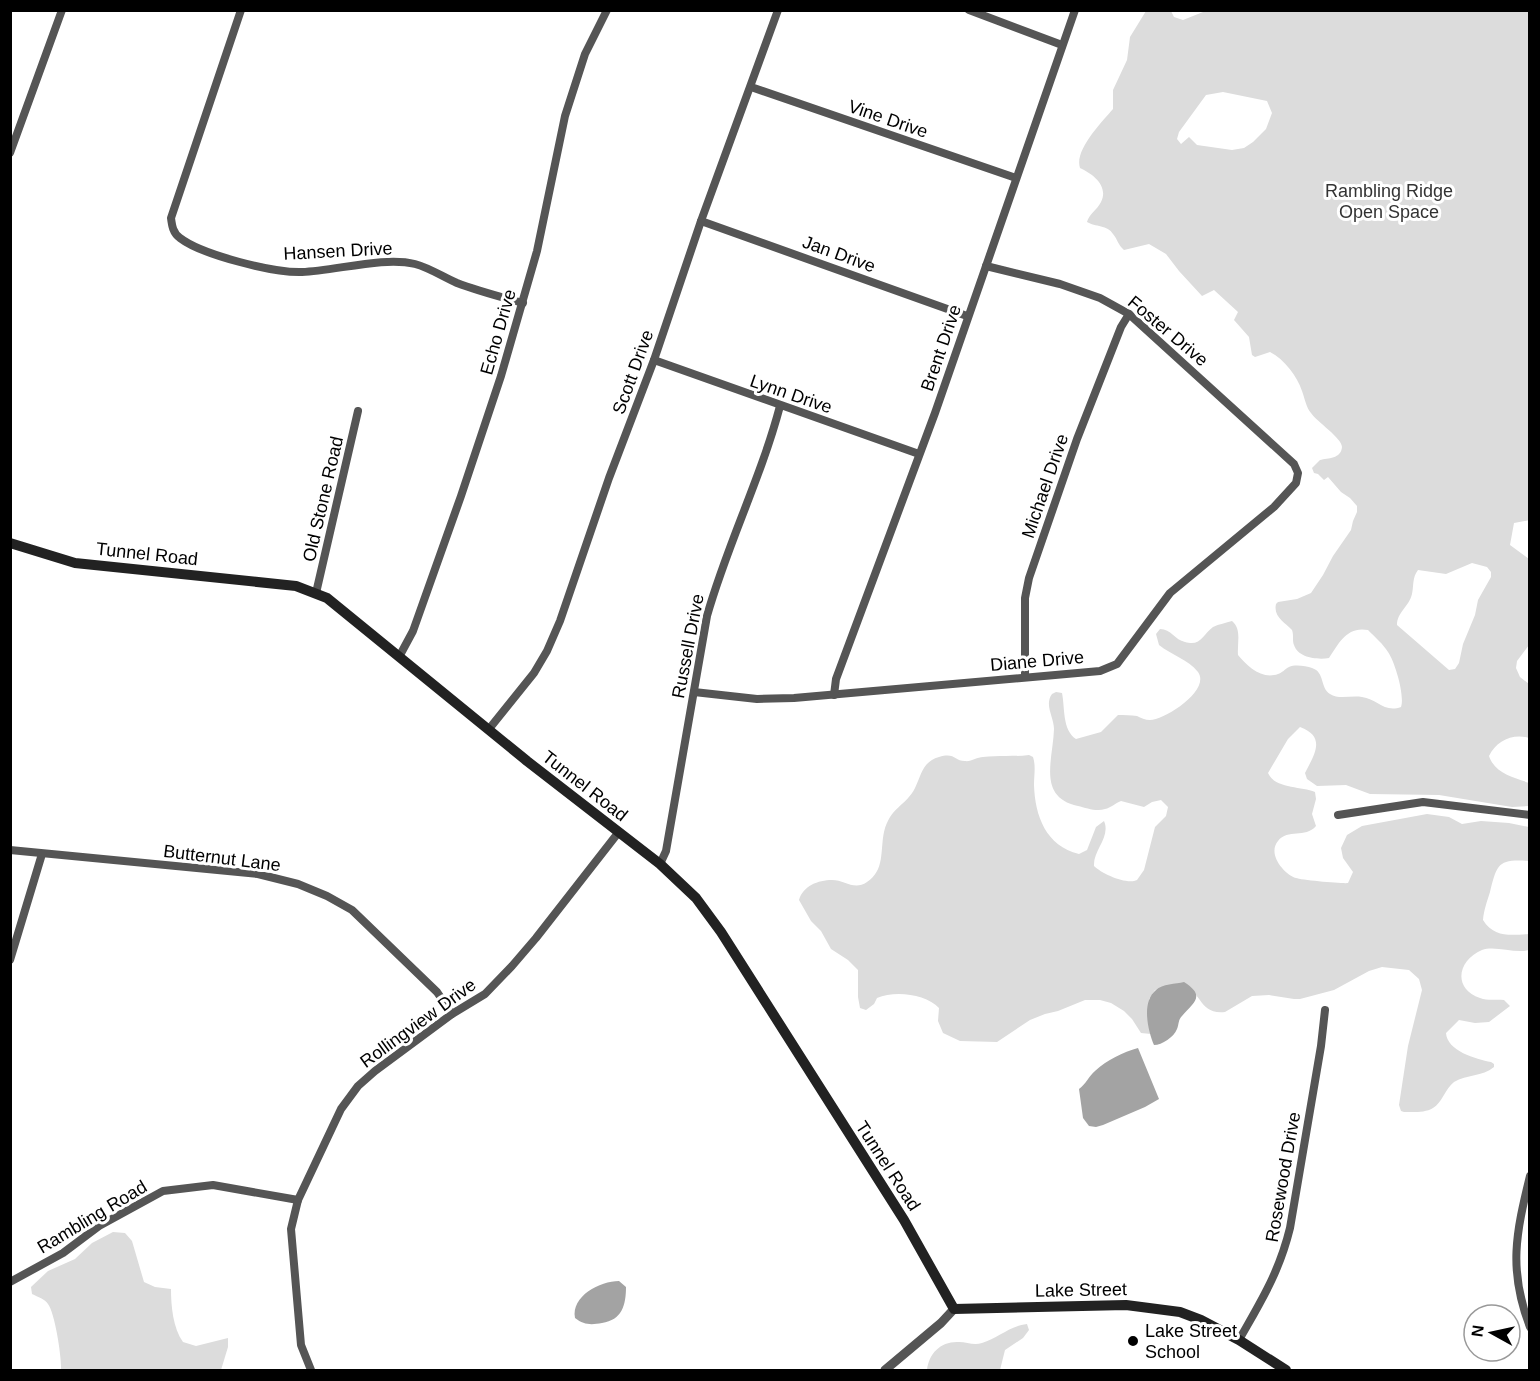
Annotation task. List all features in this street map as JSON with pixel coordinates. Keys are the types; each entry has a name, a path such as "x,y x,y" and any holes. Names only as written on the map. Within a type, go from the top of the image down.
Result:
{"main road":[{"name":"Tunnel Road","path":"10,543 75,563 296,586 327,598 618,833 660,864 696,898 721,932 904,1220 954,1309"},
{"name":"Lake Street","path":"954,1309 1100,1305 1148,1307 1180,1312 1239,1340 1286,1371"}],"street":[{"path":"10,153 14,133 62,10"},
{"name":"Hansen Drive","path":"241,10 171,218 172,229 179,237 195,246 231,259 282,271 302,272 342,266 399,262 416,264 458,283 523,303"},
{"name":"Scott Drive","path":"489,729 534,673 560,621 609,478 654,360 701,221 778,10"},
{"path":"969,10 1062,45"},
{"name":"Brent Drive","path":"834,695 836,679 934,413 1075,10"},
{"name":"Echo Drive","path":"399,657 413,631 501,376 537,251 565,116 585,54 606,11"},
{"name":"Vine Drive","path":"751,87 1016,178"},
{"name":"Jan Drive","path":"701,221 967,316"},
{"name":"Foster Drive","path":"986,266 1080,291 1100,298 1129,314 1294,464 1298,473"},
{"name":"Michael Drive","path":"1025,677 1025,598 1029,578 1077,439 1121,327 1129,314"},
{"name":"Lynn Drive","path":"654,360 919,454"},
{"name":"Russell Drive","path":"660,864 666,851 706,616 771,441 780,406"},
{"name":"Old Stone Road","path":"316,593 358,411"},
{"name":"Diane Drive","path":"694,692 757,699 834,695 1100,671 1117,664 1170,593 1274,507 1296,483 1298,473"},
{"path":"1338,815 1423,802 1530,815"},
{"name":"Rollingview Drive","path":"311,1371 302,1345 291,1229 298,1200 341,1109 358,1086 403,1049 485,994 512,966 618,833"},
{"name":"Butternut Lane","path":"10,850 258,874 298,884 352,910 437,992 452,1014"},
{"path":"10,960 42,854"},
{"name":"Rosewood Drive","path":"1239,1340 1273,1281 1283,1257 1292,1217 1325,1010"},
{"path":"1530,1176 1517,1230 1515,1260 1522,1308 1530,1327"},
{"name":"Rambling Road","path":"10,1282 63,1252 99,1226 164,1191 213,1185 298,1200"},
{"path":"885,1371 954,1309"}],"green space":[{"name":"Rambling Ridge Open Space","path":"1208,10 1529,11 1530,520 1514,523 1510,545 1529,559 1529,645 1517,661 1516,668 1520,677 1529,684 1529,738 1517,737 1501,742 1489,756 1500,771 1529,783 1529,806 1512,807 1439,795 1370,794 1346,785 1317,786 1307,779 1305,773 1314,753 1316,741 1308,731 1300,727 1288,739 1268,773 1276,782 1315,792 1316,799 1312,814 1316,826 1307,832 1282,837 1275,846 1274,852 1278,863 1291,876 1300,879 1348,883 1353,872 1343,858 1341,848 1347,835 1362,826 1427,814 1449,817 1462,824 1481,821 1529,827 1529,861 1511,861 1500,865 1495,875 1483,920 1487,926 1498,933 1529,934 1529,950 1493,948 1482,950 1468,960 1463,967 1462,974 1465,988 1471,993 1483,999 1504,1000 1510,1006 1489,1022 1475,1023 1459,1020 1446,1033 1451,1045 1470,1056 1491,1062 1494,1067 1454,1082 1436,1106 1426,1111 1404,1112 1401,1111 1399,1105 1408,1046 1422,990 1419,979 1409,970 1382,967 1369,971 1334,990 1300,999 1269,995 1252,996 1225,1012 1210,1010 1188,986 1181,983 1155,990 1149,999 1151,1034 1141,1033 1124,1011 1111,1003 1085,1000 1030,1020 997,1042 960,1041 943,1033 938,1021 939,1008 926,999 892,994 877,998 874,1004 866,1010 860,1008 858,970 831,949 799,900 804,891 822,881 837,880 858,885 873,877 881,860 884,832 890,817 911,794 926,765 933,759 944,756 951,756 961,761 989,756 1029,755 1033,757 1037,808 1044,828 1051,837 1058,844 1079,854 1087,850 1096,827 1104,821 1106,827 1104,838 1096,854 1094,866 1115,878 1127,881 1137,880 1144,870 1155,827 1166,816 1168,807 1161,800 1144,807 1121,801 1102,810 1095,810 1065,801 1057,795 1050,776 1054,725 1049,702 1052,694 1062,693 1066,724 1076,739 1101,732 1118,715 1137,716 1150,720 1175,710 1192,695 1200,679 1198,672 1189,664 1159,645 1156,634 1160,629 1182,641 1195,643 1213,627 1232,621 1238,632 1238,655 1255,671 1272,675 1291,666 1310,667 1319,673 1325,688 1334,696 1362,697 1385,707 1401,707 1399,679 1394,663 1386,649 1368,630 1361,629 1349,633 1340,641 1329,658 1319,659 1304,655 1296,649 1292,630 1276,612 1278,602 1297,599 1311,593 1351,530 1357,506 1328,477 1324,480 1314,473 1312,468 1320,460 1339,454 1341,443 1309,411 1300,385 1285,364 1270,352 1255,357 1252,355 1249,337 1234,320 1238,312 1214,290 1202,296 1166,254 1149,244 1124,250 1111,231 1087,222 1101,202 1103,191 1094,177 1080,168 1079,161 1090,137 1113,109 1113,90 1127,60 1130,37 1146,11 1171,11 1174,17 1183,20","holes":["1223,92 1267,101 1272,113 1266,129 1244,148 1232,150 1197,145 1189,137 1181,144 1177,139 1179,132 1206,95","1472,563 1487,567 1491,572 1491,577 1478,600 1459,663 1455,669 1449,670 1397,625 1398,620 1410,599 1418,570 1446,574"]},
{"path":"113,1232 125,1233 132,1241 144,1282 155,1287 171,1289 175,1324 183,1342 196,1346 228,1338 228,1347 221,1370 61,1370 51,1309 45,1301 32,1294 31,1287 48,1271 75,1259 92,1243"},
{"path":"1027,1324 1029,1330 1023,1338 1005,1350 1000,1370 927,1370 930,1358 941,1346 953,1342 979,1344 1015,1327"}],"shaded area":[{"path":"1184,982 1195,991 1196,999 1179,1021 1171,1038 1154,1045 1147,1017 1151,995 1162,986"},
{"path":"1138,1048 1159,1099 1103,1125 1089,1126 1083,1118 1079,1089 1105,1063"},
{"path":"619,1281 626,1287 625,1300 622,1311 614,1319 591,1324 575,1318 578,1303 588,1291"}],"place":[{"name":"Lake Street School","path":"1133,1341"}]}
